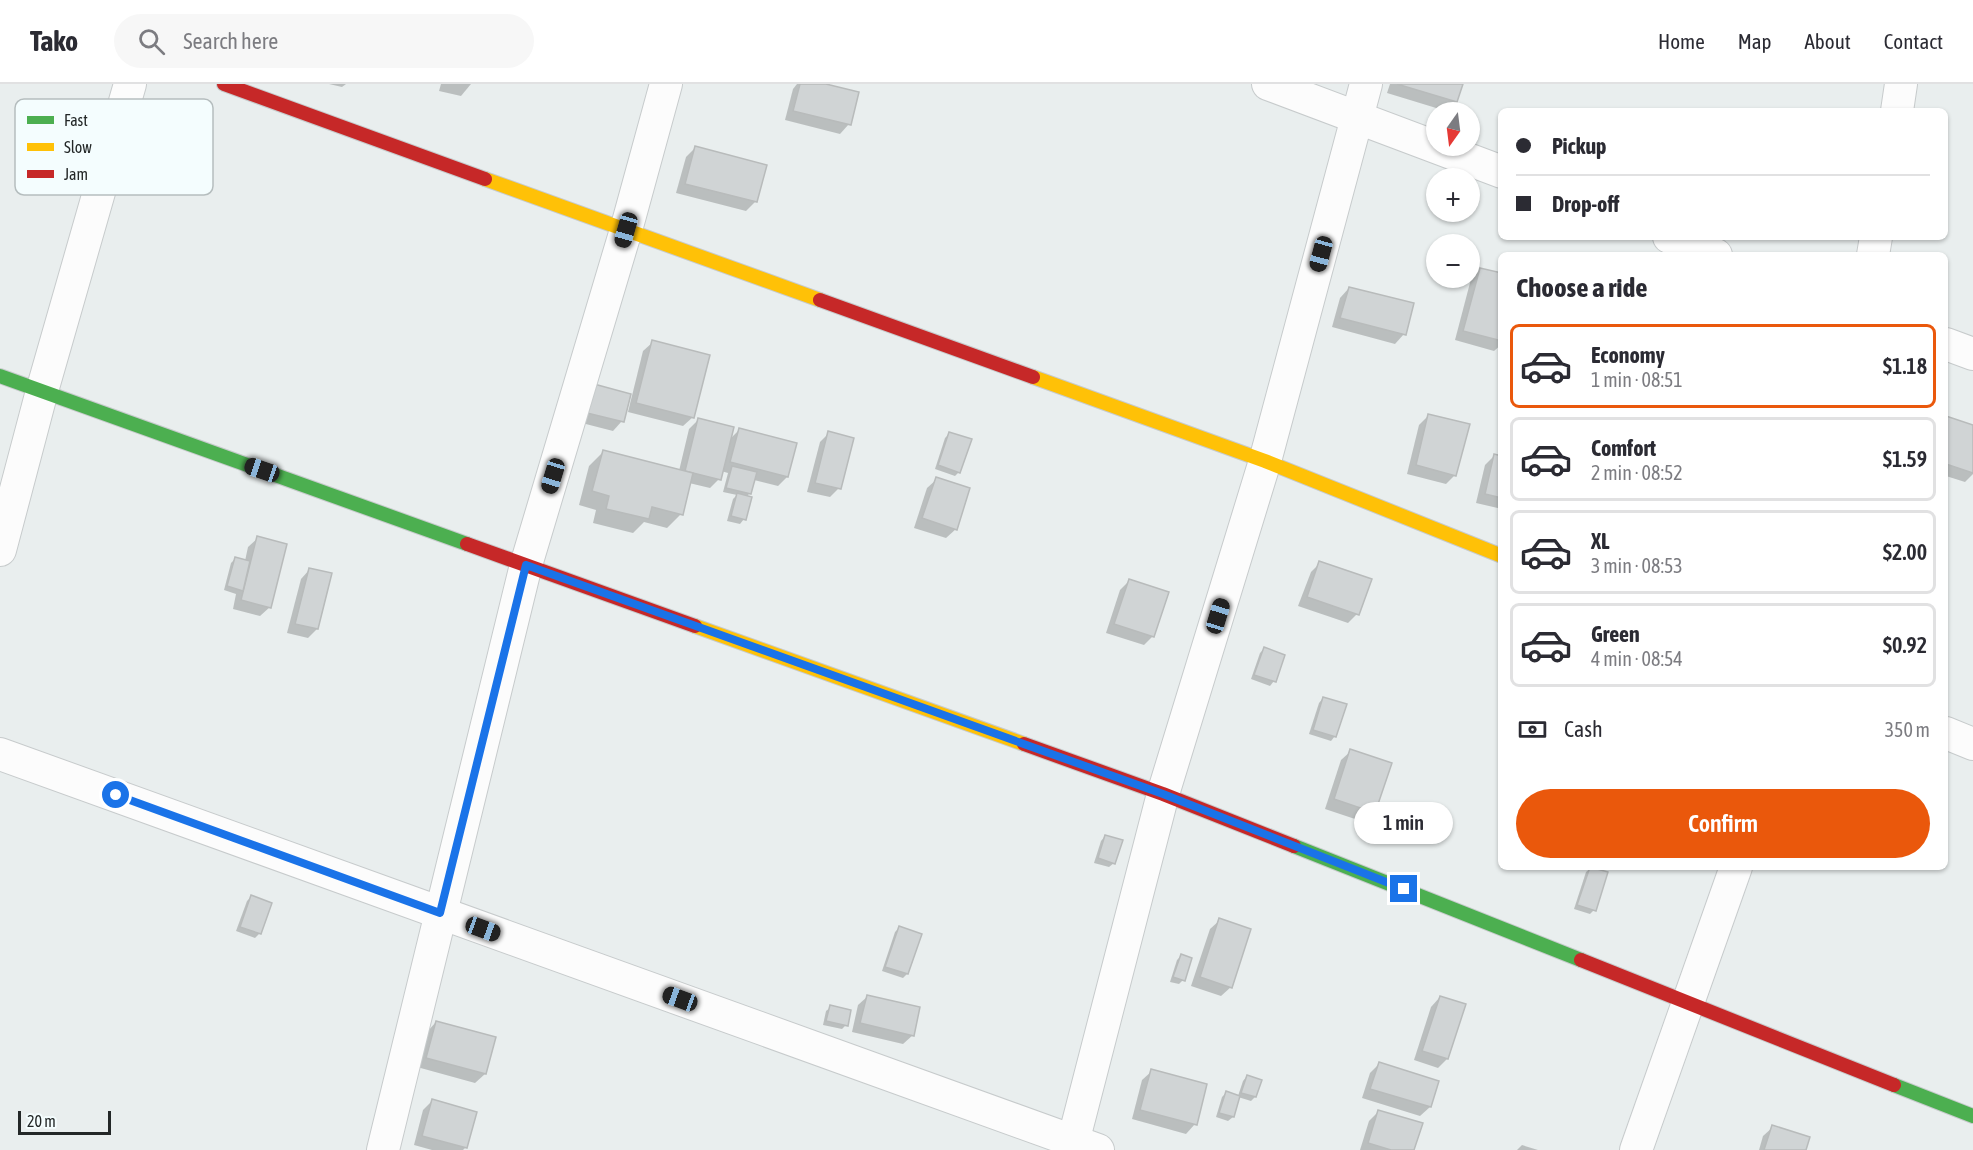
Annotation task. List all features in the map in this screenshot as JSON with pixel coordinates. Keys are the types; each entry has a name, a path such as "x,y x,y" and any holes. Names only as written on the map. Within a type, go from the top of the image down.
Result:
{"street":[{"path":"126,99 130,84"},
{"path":"224,84 1265,461 1498,554"},
{"path":"383,1150 526,565 626,230 666,84"},
{"path":"1268,84 1498,170"},
{"path":"0,754 1081,1147 1163,794 1265,461 1365,84"},
{"path":"1897,108 1901,84"},
{"path":"0,550 42,391 98,195"},
{"path":"1677,240 1708,252"},
{"path":"1948,345 1973,354"},
{"path":"0,376 1163,794 1973,1116"},
{"path":"1948,734 1973,744"},
{"path":"1636,1150 1735,870"}],"building":[{"path":"800,84 826,84 859,92 851,125 793,111"},
{"path":"1397,84 1463,84 1457,102"},
{"path":"695,146 767,165 757,202 685,184"},
{"path":"1480,268 1498,272 1498,340 1463,331 1475,288 1480,288"},
{"path":"1349,287 1414,303 1406,335 1340,318"},
{"path":"652,340 710,355 694,418 636,403"},
{"path":"594,384 631,394 624,422 587,413"},
{"path":"1428,414 1470,424 1456,476 1416,465"},
{"path":"1948,417 1973,425 1973,473 1948,465"},
{"path":"698,418 734,427 721,480 685,471"},
{"path":"739,428 797,443 788,477 730,462"},
{"path":"828,431 854,438 841,489 815,483"},
{"path":"949,432 972,439 960,473 938,465"},
{"path":"603,450 693,473 683,515 652,507 649,519 606,509 609,496 592,491"},
{"path":"1494,454 1498,455 1498,497 1485,494"},
{"path":"732,466 757,472 751,494 726,488"},
{"path":"936,477 970,488 957,530 922,518"},
{"path":"737,493 752,497 746,520 731,516"},
{"path":"257,536 287,544 271,608 241,600"},
{"path":"235,557 250,561 243,591 227,586"},
{"path":"1319,561 1372,579 1359,615 1307,597"},
{"path":"309,568 332,573 318,629 295,624"},
{"path":"1129,579 1169,592 1154,637 1114,624"},
{"path":"1264,647 1285,655 1276,682 1254,675"},
{"path":"1323,697 1347,704 1336,737 1313,730"},
{"path":"1350,749 1392,763 1375,813 1334,799"},
{"path":"1105,835 1123,840 1115,864 1098,858"},
{"path":"1589,870 1608,872 1596,911 1577,905"},
{"path":"251,895 272,903 261,934 240,927"},
{"path":"1219,918 1251,929 1232,988 1200,977"},
{"path":"899,926 922,934 908,974 885,967"},
{"path":"1181,954 1192,958 1185,981 1173,977"},
{"path":"867,995 920,1007 914,1036 860,1023"},
{"path":"1440,996 1466,1004 1448,1059 1422,1051"},
{"path":"830,1005 851,1010 848,1026 826,1021"},
{"path":"436,1021 496,1037 486,1074 426,1058"},
{"path":"1379,1062 1439,1081 1431,1107 1370,1089"},
{"path":"1151,1069 1207,1084 1197,1125 1140,1110"},
{"path":"1247,1075 1262,1080 1256,1097 1241,1093"},
{"path":"1226,1091 1240,1096 1234,1117 1219,1113"},
{"path":"432,1099 477,1112 467,1148 422,1136"},
{"path":"1378,1110 1423,1123 1414,1150 1391,1150 1368,1143"},
{"path":"1772,1125 1810,1137 1806,1150 1764,1150"}],"traffic: fast":[{"path":"0,376 467,544"},
{"path":"1294,846 1581,960"},
{"path":"1894,1085 1973,1116"}],"traffic: slow":[{"path":"485,179 820,300"},
{"path":"1033,377 1265,461 1498,554"},
{"path":"695,626 1024,744"}],"traffic: jam":[{"path":"224,84 485,179"},
{"path":"820,300 1033,377"},
{"path":"467,544 695,626"},
{"path":"1024,744 1163,794 1294,846"},
{"path":"1581,960 1894,1085"}],"route":[{"path":"116,795 440,913 526,565 1163,794 1404,889"}]}
